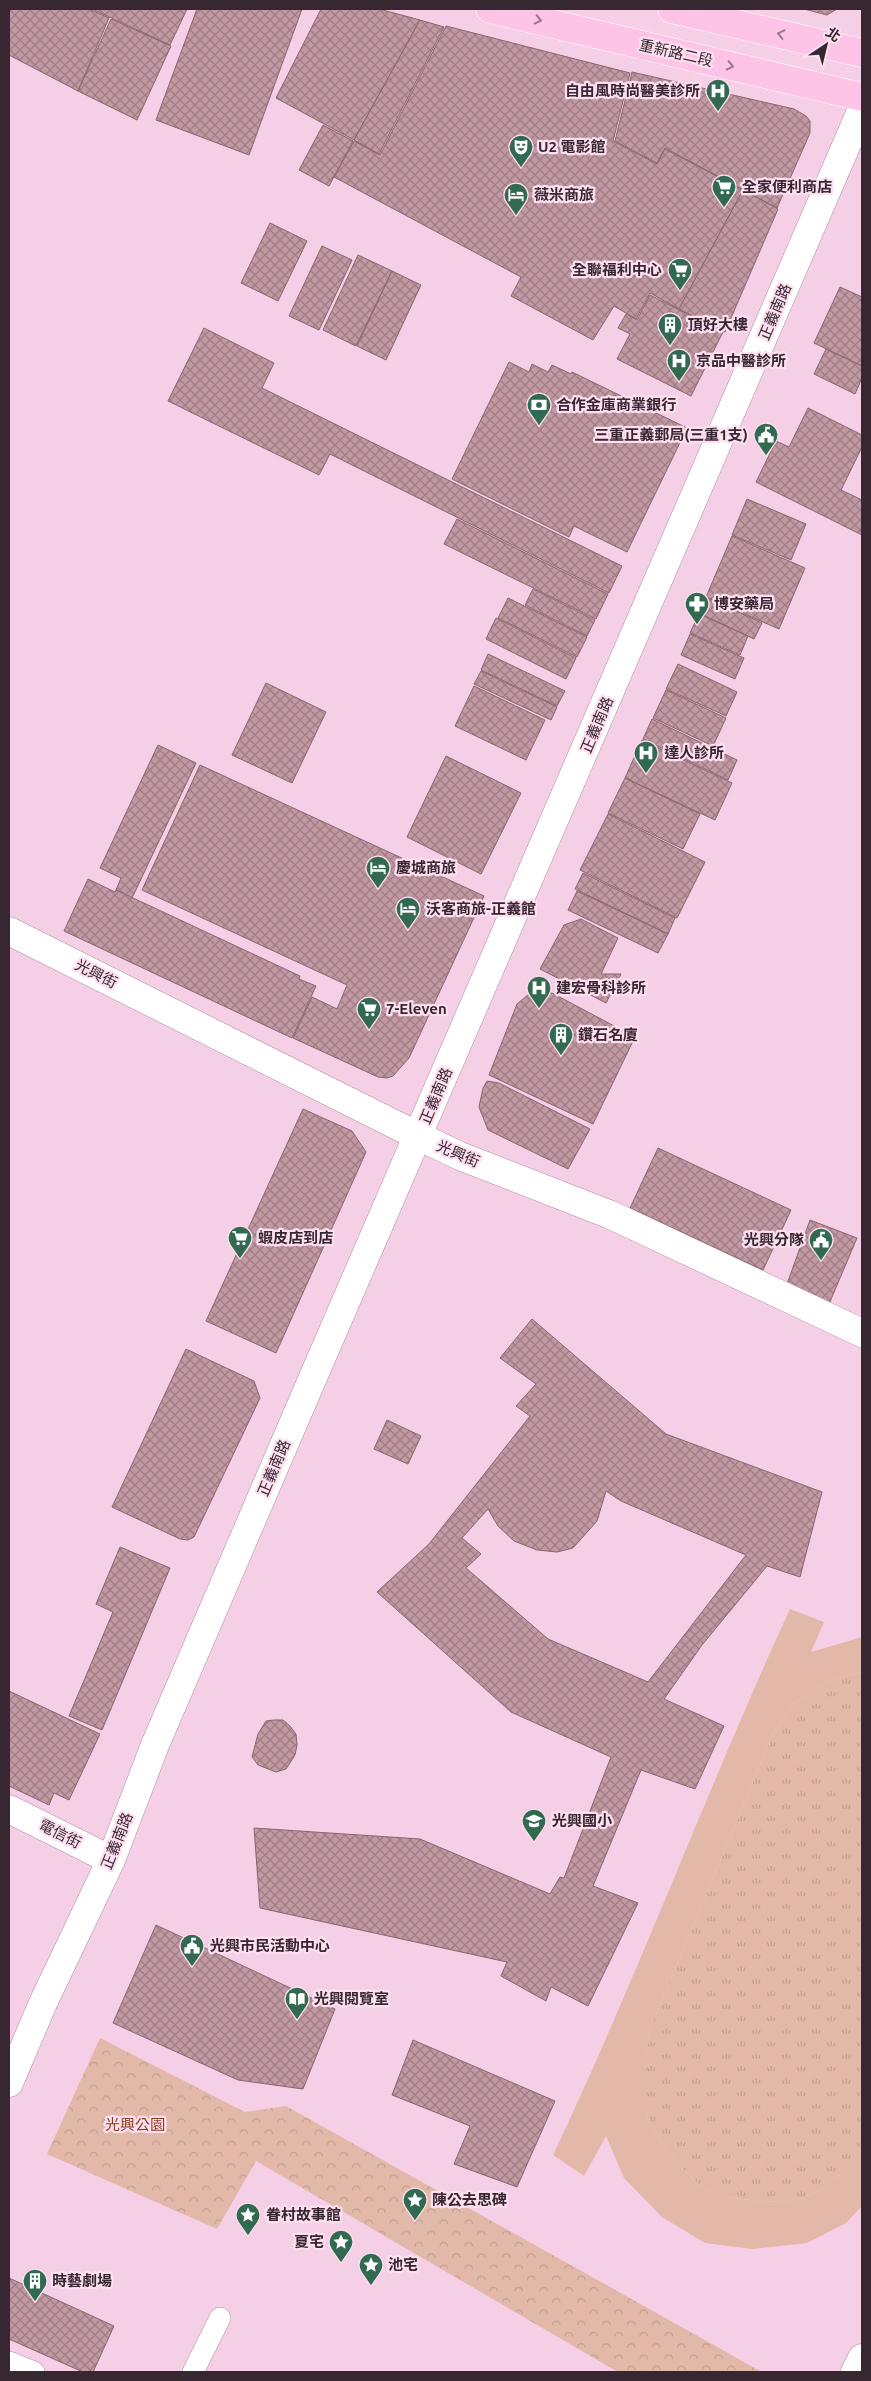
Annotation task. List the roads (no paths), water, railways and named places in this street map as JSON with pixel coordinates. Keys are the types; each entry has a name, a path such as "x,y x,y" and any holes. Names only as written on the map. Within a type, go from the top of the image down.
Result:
{"main road":[{"name":"重新路二段","path":"490,9 862,97"},
{"path":"672,9 862,53"}],"street":[{"name":"正義南路","path":"9,2083 84,1915 111,1860 155,1745 862,109"},
{"name":"光興街","path":"9,930 460,1156 611,1215 862,1333"},
{"name":"電信街","path":"9,1809 111,1860"},
{"path":"193,2372 220,2318"},
{"path":"854,2372 862,2358"},
{"path":"9,2362 34,2372"}],"place":[{"name":"自由風時尚醫美診所","path":"718,112"},
{"name":"U2 電影館","path":"521,168"},
{"name":"全家便利商店","path":"724,208"},
{"name":"薇米商旅","path":"516,216"},
{"name":"全聯福利中心","path":"680,291"},
{"name":"頂好大樓","path":"670,346"},
{"name":"京品中醫診所","path":"679,382"},
{"name":"合作金庫商業銀行","path":"539,426"},
{"name":"三重正義郵局(三重1支)","path":"766,456"},
{"name":"博安藥局","path":"697,625"},
{"name":"達人診所","path":"646,774"},
{"name":"慶城商旅","path":"378,889"},
{"name":"沃客商旅-正義館","path":"408,930"},
{"name":"建宏骨科診所","path":"539,1009"},
{"name":"7-Eleven","path":"369,1030"},
{"name":"鑽石名廈","path":"561,1056"},
{"name":"蝦皮店到店","path":"240,1259"},
{"name":"光興分隊","path":"821,1261"},
{"name":"光興國小","path":"534,1842"},
{"name":"光興市民活動中心","path":"192,1967"},
{"name":"光興閱覽室","path":"297,2020"},
{"name":"陳公去思碑","path":"415,2221"},
{"name":"眷村故事館","path":"248,2236"},
{"name":"夏宅","path":"341,2263"},
{"name":"池宅","path":"371,2286"},
{"name":"時藝劇場","path":"35,2302"}],"park label":[{"name":"光興公園","path":"135,2125"}]}
